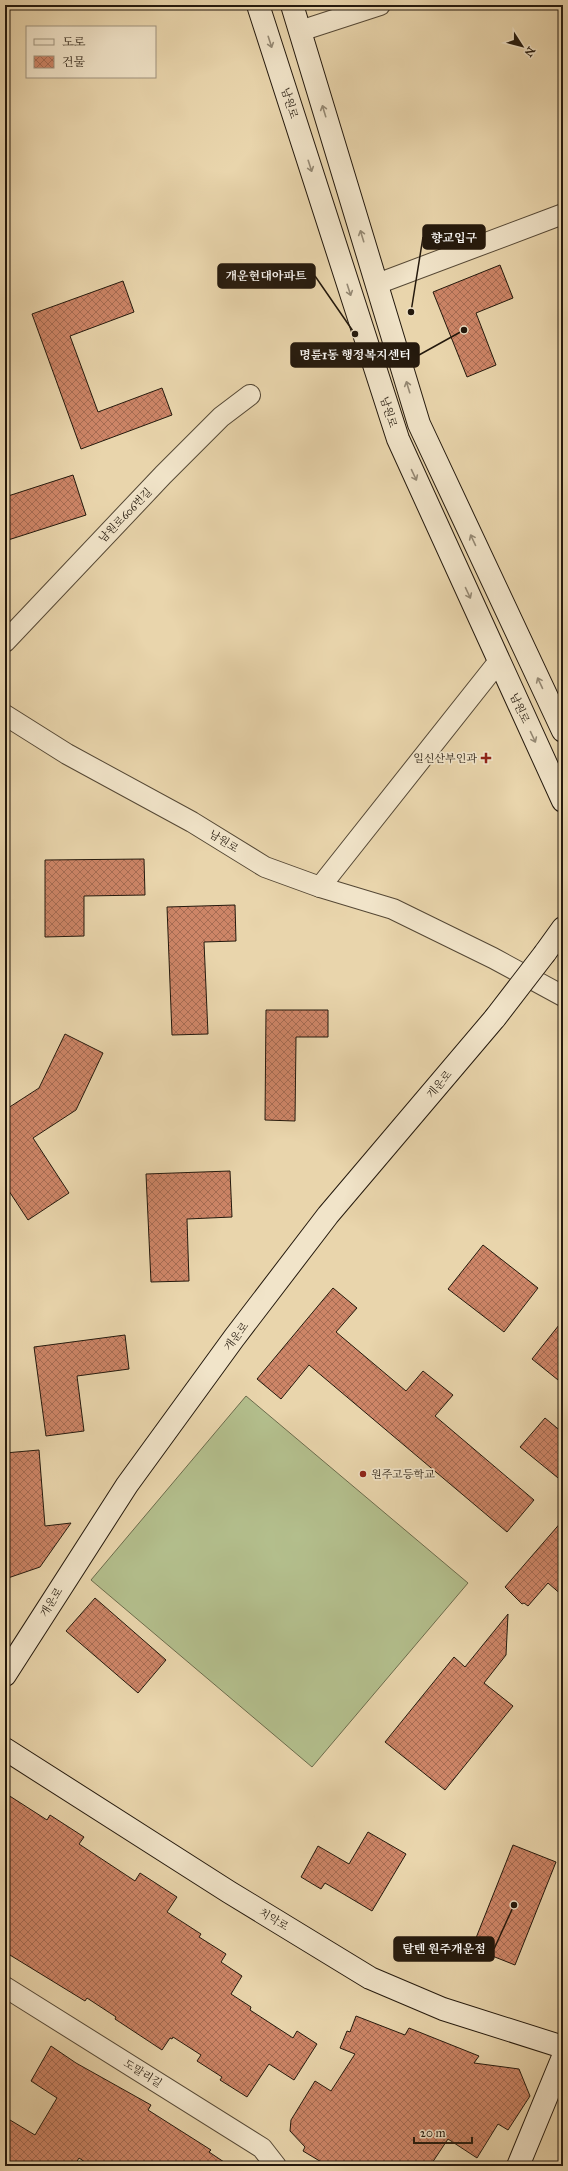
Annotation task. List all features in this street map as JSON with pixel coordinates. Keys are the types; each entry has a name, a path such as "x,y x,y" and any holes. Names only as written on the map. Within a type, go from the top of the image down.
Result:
{"street":[{"name":"남원로","path":"258,5 398,439 563,801"},
{"path":"292,5 419,424 563,731"},
{"path":"300,31 380,5"},
{"path":"376,284 563,214"},
{"name":"남원로606번길","path":"5,642 180,459 222,417 250,395"},
{"path":"398,439 419,424"},
{"path":"320,887 499,661"},
{"name":"남원로","path":"5,715 67,754 192,822 265,867 320,887 393,909 493,958 563,996"},
{"name":"개운로","path":"5,1675 127,1485 234,1338 328,1215 495,1018 563,928"},
{"name":"치악로","path":"5,1749 229,1892 370,1978 442,2009 563,2047"},
{"name":"도말리길","path":"5,1987 262,2148 276,2166"},
{"path":"518,2166 563,2057"}],"green space":[{"path":"246,1396 468,1583 312,1767 91,1580"}],"building":[{"path":"500,265 513,298 476,313 496,365 467,377 433,292"},
{"path":"123,281 134,312 70,336 98,412 162,388 172,415 81,449 32,314"},
{"path":"73,475 86,515 5,541 5,497"},
{"path":"144,859 145,895 84,896 84,936 45,937 45,860"},
{"path":"235,905 236,941 204,942 208,1034 172,1035 167,907"},
{"path":"266,1010 328,1010 328,1037 296,1037 295,1121 265,1120"},
{"path":"65,1034 103,1053 76,1110 33,1138 69,1193 28,1220 5,1185 5,1110 39,1088"},
{"path":"230,1171 232,1217 187,1219 189,1281 151,1282 146,1174"},
{"path":"483,1245 538,1288 504,1332 448,1289"},
{"path":"333,1288 357,1308 336,1332 406,1391 423,1371 453,1395 435,1416 534,1500 507,1532 309,1365 281,1399 257,1379"},
{"path":"563,1320 563,1384 532,1359"},
{"path":"125,1335 129,1369 77,1376 84,1431 46,1436 34,1347"},
{"path":"545,1418 563,1433 563,1482 520,1447"},
{"path":"39,1450 45,1526 71,1523 40,1567 5,1579 5,1453"},
{"path":"563,1520 563,1596 548,1583 528,1606 524,1603 522,1604 505,1587"},
{"path":"95,1598 166,1660 138,1693 66,1631"},
{"path":"508,1614 506,1655 484,1683 513,1706 445,1790 385,1742 454,1657 465,1667"},
{"path":"5,1793 47,1820 50,1815 84,1837 79,1844 135,1881 140,1873 177,1897 167,1912 201,1934 199,1937 226,1954 221,1962 242,1976 231,1994 251,2007 250,2010 293,2038 297,2031 317,2044 294,2080 269,2064 247,2097 220,2080 222,2077 197,2061 201,2055 173,2037 172,2039 170,2038 162,2050 115,2019 116,2017 87,1998 85,2001 5,1952"},
{"path":"368,1832 406,1854 372,1911 325,1883 321,1889 301,1877 318,1846 349,1864"},
{"path":"513,1845 556,1862 515,1965 472,1948"},
{"path":"356,2016 405,2035 409,2028 479,2056 474,2063 519,2069 530,2096 508,2130 498,2124 477,2158 448,2139 430,2166 328,2166 303,2151 305,2147 290,2131 291,2120 315,2081 331,2091 355,2054 340,2048 347,2031 350,2032"},
{"path":"51,2046 76,2063 151,2105 148,2110 211,2150 209,2152 230,2166 91,2166 79,2158 74,2166 5,2166 5,2117 35,2135 57,2098 31,2081"}],"place":[{"name":"향교입구","path":"411,312"},
{"name":"명륜1동 행정복지센터","path":"464,330"},
{"name":"개운현대아파트","path":"355,334"},
{"name":"일신산부인과","path":"486,758"},
{"name":"원주고등학교","path":"363,1474"},
{"name":"탑텐 원주개운점","path":"514,1905"}]}
